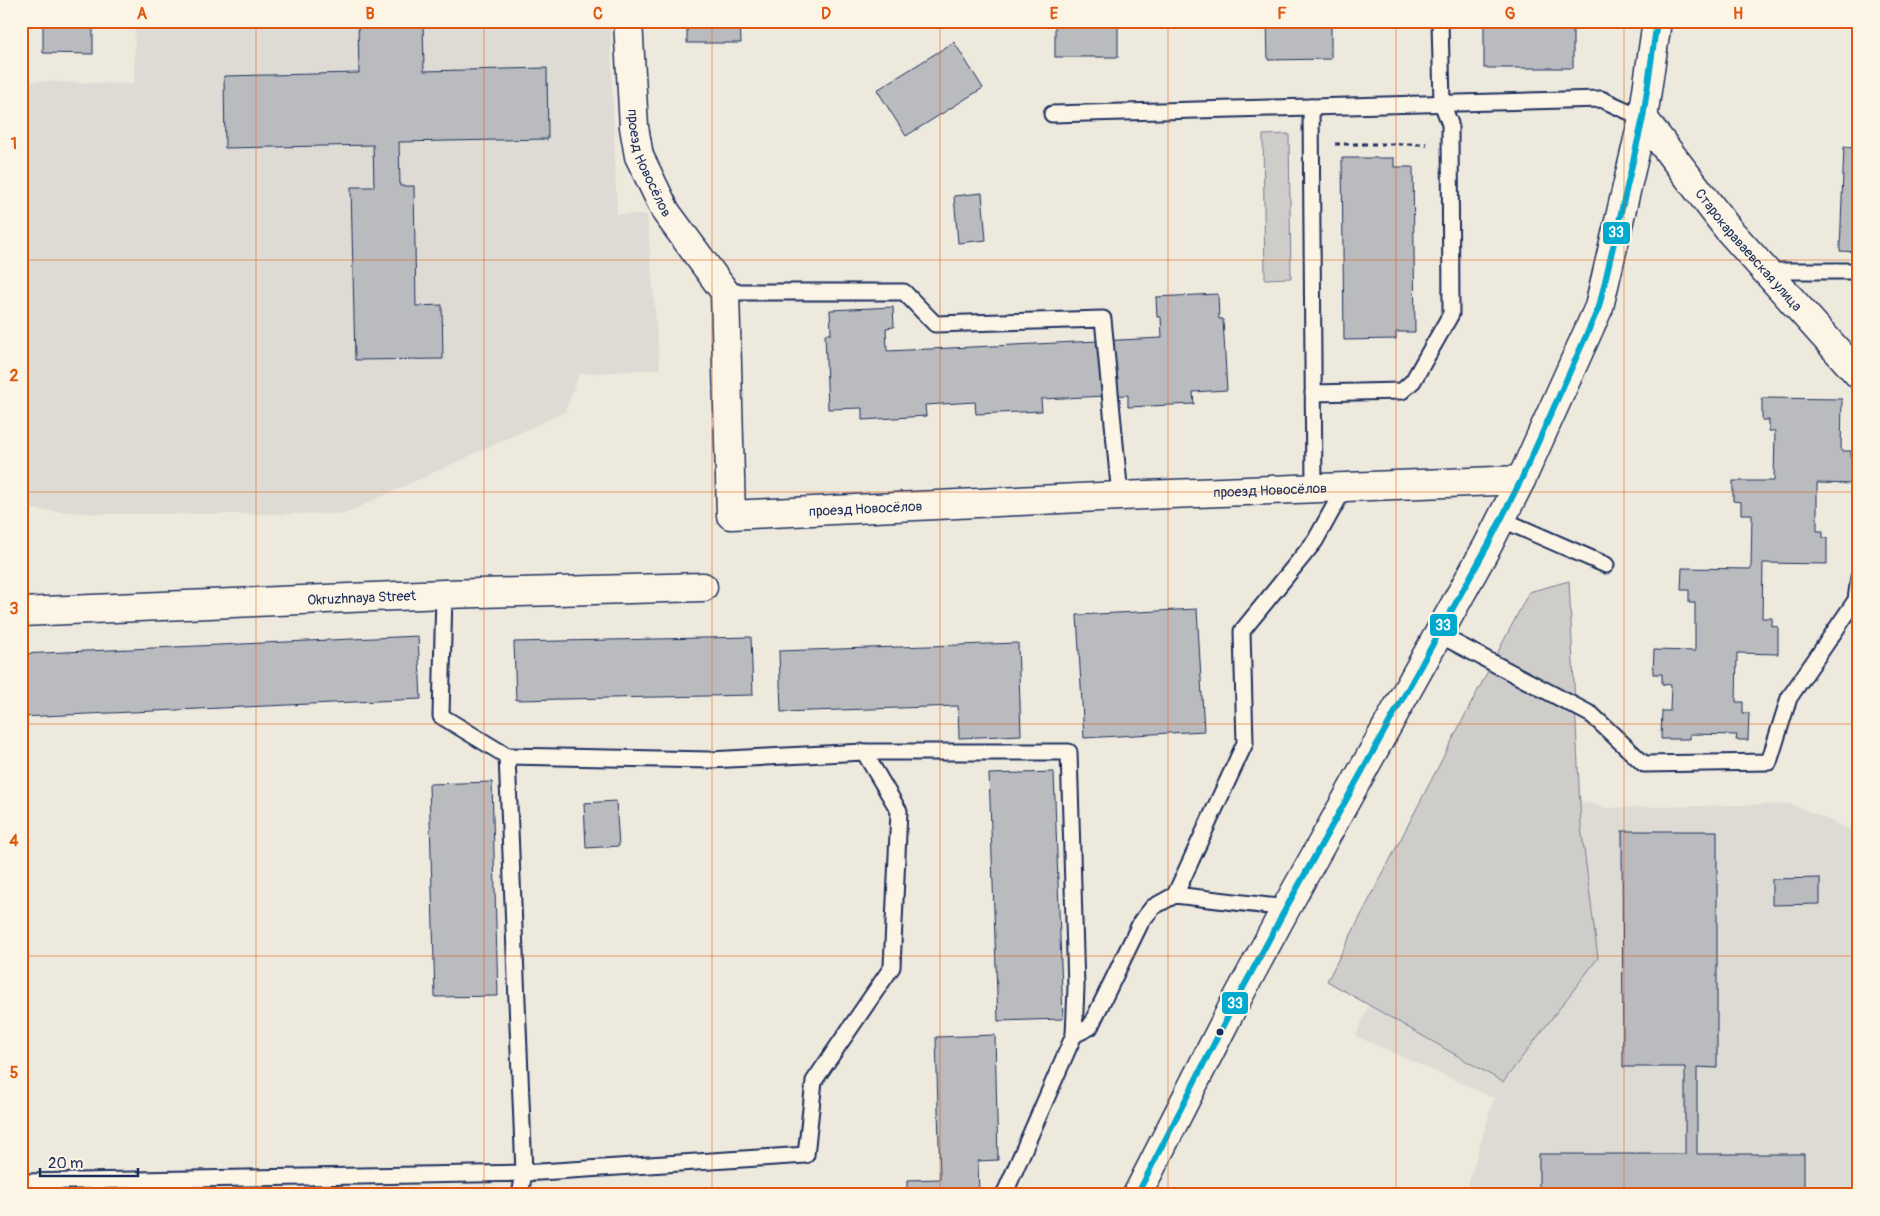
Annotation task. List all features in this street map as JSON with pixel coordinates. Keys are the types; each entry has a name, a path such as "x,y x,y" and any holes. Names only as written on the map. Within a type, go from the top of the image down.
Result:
{"street":[{"name":"проезд Новосёлов","path":"628,21 634,127 639,156 666,212 724,292 731,515 1120,496 1521,480"},
{"path":"1137,1195 1286,908 1501,519 1521,480 1599,308 1643,118 1657,21"},
{"name":"Старокараваевская улица","path":"1643,118 1728,229 1859,375"},
{"name":"Okruzhnaya Street","path":"21,612 444,594 703,587"}],"lane":[{"path":"1313,393 1402,391 1413,381 1451,314 1450,124 1442,103 1440,21"},
{"path":"1052,114 1601,99 1643,118"},
{"path":"1310,107 1314,488"},
{"path":"1765,271 1859,271"},
{"path":"724,292 904,292 935,324 1103,319 1120,496"},
{"path":"1175,895 1245,743 1242,631 1315,542 1345,487"},
{"path":"1501,519 1606,566"},
{"path":"1438,634 1592,715 1644,764 1769,762 1789,698 1856,600 1859,577"},
{"path":"444,594 440,716 507,756 710,760 864,752 1068,752 1076,987 1074,1035 1004,1195"},
{"path":"21,1182 524,1173 806,1156 814,1081 892,967 899,811 864,752"},
{"path":"507,756 524,1173 520,1195"},
{"path":"1074,1035 1090,1027 1141,922 1153,907 1175,895 1286,908"}],"path":[{"path":"1311,144 1450,144"}],"shaded area":[{"path":"135,21 610,21 617,214 647,215 660,369 579,374 565,412 344,514 101,514 21,509 21,81 134,84"},
{"path":"1289,134 1291,278 1265,279 1263,135"},
{"path":"1569,581 1581,826 1598,958 1503,1082 1327,981 1529,592"},
{"path":"1469,769 1605,808 1791,804 1859,833 1859,1195 1465,1195 1494,1098 1356,1036"}],"building":[{"path":"43,21 93,21 93,54 43,53"},
{"path":"358,21 423,21 424,71 547,68 548,139 399,142 400,186 414,186 416,306 442,305 443,359 355,360 351,187 374,187 373,145 225,148 224,76 359,73"},
{"path":"687,21 740,21 741,43 687,43"},
{"path":"1055,21 1118,21 1118,57 1055,57"},
{"path":"1267,21 1331,21 1331,59 1268,60"},
{"path":"1484,21 1573,21 1573,68 1484,68"},
{"path":"954,42 983,88 906,136 877,90"},
{"path":"1844,147 1859,148 1859,252 1840,251"},
{"path":"1342,158 1394,158 1394,167 1413,167 1415,332 1396,332 1396,339 1344,340"},
{"path":"982,193 986,240 958,243 954,196"},
{"path":"1218,294 1219,319 1223,319 1227,390 1193,392 1194,404 1128,407 1128,395 1041,399 1042,411 976,414 975,402 925,405 926,416 862,420 862,408 828,409 825,334 831,334 830,310 893,307 894,327 886,328 887,351 1162,338 1161,317 1157,317 1156,297"},
{"path":"1762,398 1842,399 1841,451 1851,451 1851,458 1856,458 1856,484 1817,483 1817,531 1823,531 1823,538 1827,538 1827,564 1763,563 1762,618 1772,618 1772,626 1778,627 1778,654 1737,653 1736,702 1743,702 1743,713 1749,713 1748,740 1736,740 1737,735 1690,734 1690,739 1661,739 1662,711 1670,711 1671,685 1662,684 1662,674 1653,674 1654,650 1695,651 1695,603 1689,603 1689,590 1681,590 1682,568 1751,569 1752,514 1741,514 1741,502 1733,501 1733,481 1774,481 1775,431 1769,431 1769,420 1762,420"},
{"path":"1197,609 1204,731 1084,738 1077,615"},
{"path":"418,636 421,699 21,717 21,654"},
{"path":"751,637 753,695 516,700 514,642"},
{"path":"1018,643 1021,735 959,738 958,706 781,712 779,651"},
{"path":"1054,772 1063,1019 998,1021 989,774"},
{"path":"492,782 498,996 435,997 429,784"},
{"path":"616,801 619,846 586,848 584,803"},
{"path":"1622,831 1717,831 1717,1068 1697,1067 1697,1154 1804,1154 1804,1195 1539,1195 1539,1154 1685,1154 1685,1067 1623,1067"},
{"path":"1820,878 1820,904 1772,905 1772,879"},
{"path":"995,1035 998,1160 978,1161 979,1195 840,1195 907,1193 907,1180 940,1179 936,1037"}],"transit line":[{"name":"33","path":"1137,1195 1229,1014 1286,908 1488,545 1521,480 1599,307 1643,118 1657,21"}]}
